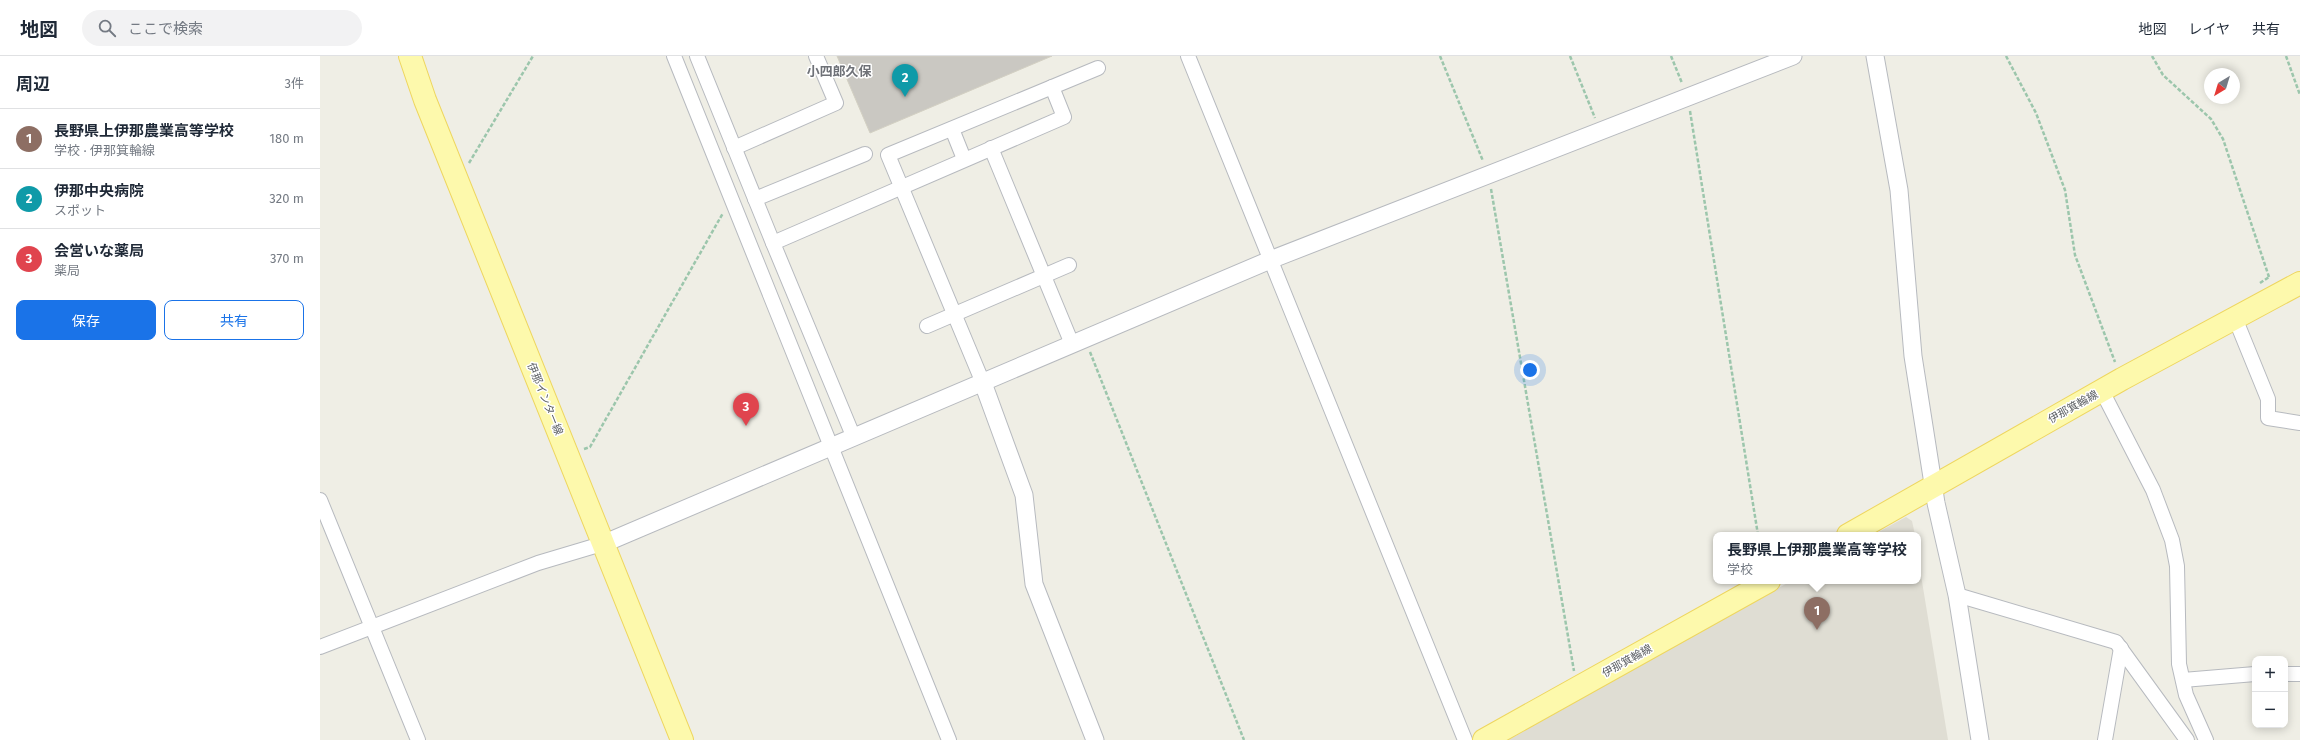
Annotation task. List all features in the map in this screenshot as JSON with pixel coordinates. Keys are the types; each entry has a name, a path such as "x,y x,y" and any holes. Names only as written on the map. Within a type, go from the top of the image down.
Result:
{"main road":[{"name":"伊那インター線","path":"410,56 425,100 454,169 568,457 605,543 682,740"},
{"name":"伊那箕輪線","path":"1853,532 1933,485 2300,283"},
{"name":"伊那箕輪線","path":"1484,740 1764,584"}],"street":[{"path":"674,56 949,740"},
{"path":"696,56 854,438"},
{"path":"734,148 836,103 816,56"},
{"path":"1188,56 1465,740"},
{"path":"320,647 538,563 605,543 1270,260 1489,176 1793,56"},
{"path":"1875,56 1899,190 1913,356 1933,485 1957,595 1980,740"},
{"path":"1095,740 1034,584 1024,495 983,383 902,185 888,155 1098,68"},
{"path":"773,243 902,185 1064,117 1052,87"},
{"path":"952,129 964,159"},
{"path":"990,148 1044,276 1078,341"},
{"path":"755,199 866,154"},
{"path":"927,326 1069,265"},
{"path":"2235,318 2268,399 2268,418 2300,423"},
{"path":"2102,391 2153,490 2172,540 2176,566 2179,664 2186,695 2206,740"},
{"path":"320,500 373,626 418,740"},
{"path":"1957,595 2116,642 2187,740"},
{"path":"2105,740 2121,648"},
{"path":"2183,680 2252,674"},
{"path":"2288,674 2300,674"}],"path":[{"path":"454,169 471,162 533,56"},
{"path":"1440,56 1489,176 1577,689"},
{"path":"1570,56 1600,131"},
{"path":"1671,56 1688,97 1758,532"},
{"path":"2006,56 2036,113 2065,190 2075,255 2122,380"},
{"path":"2152,56 2163,74 2211,119 2223,138 2269,277"},
{"path":"2286,56 2300,95"},
{"path":"568,457 590,447 731,198"},
{"path":"1078,341 1244,740"}],"shaded area":[{"path":"1906,517 1912,521 1914,532 1878,532"},
{"path":"1921,575 1948,740 1508,740 1786,584 1921,584"}],"building":[{"path":"837,56 1052,56 870,133"}],"place":[{"name":"伊那中央病院","path":"905,97"},
{"name":"会営いな薬局","path":"746,426"},
{"name":"長野県上伊那農業高等学校","path":"1817,630"}],"district":[{"name":"小四郎久保","path":"839,71"}]}
